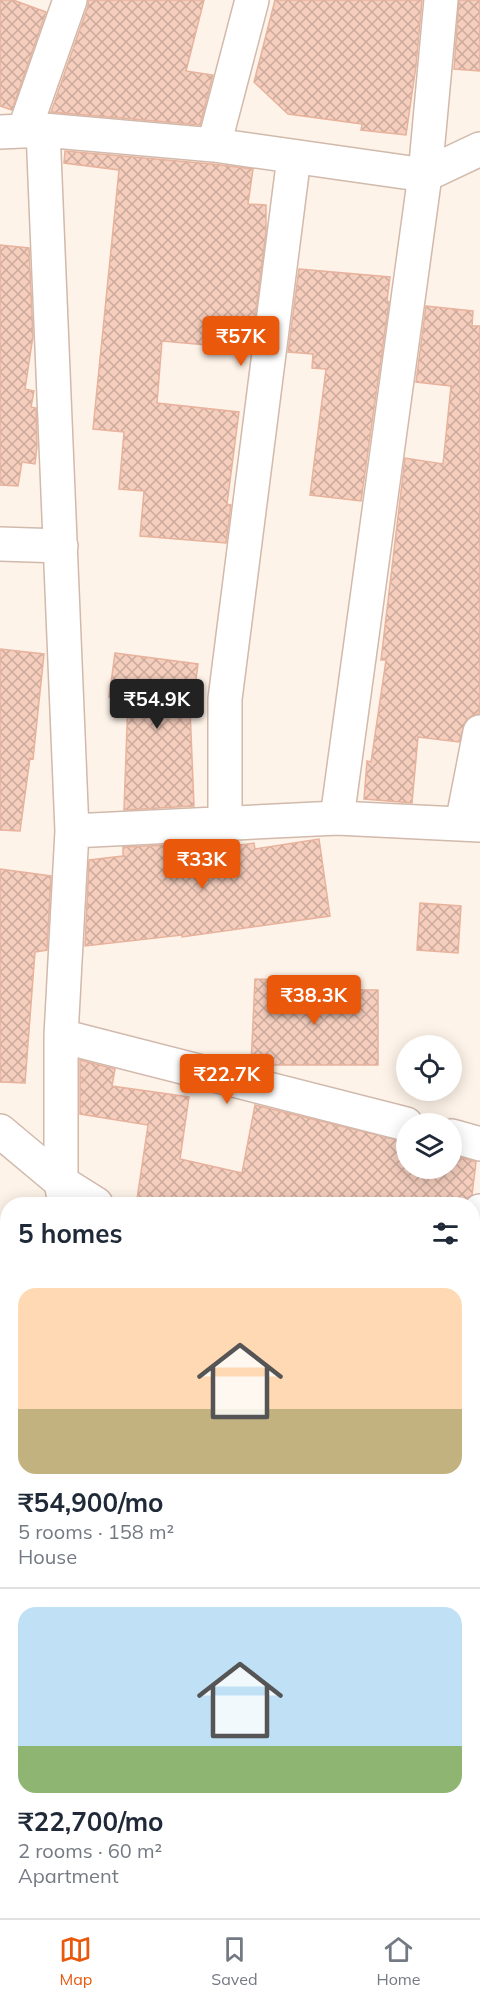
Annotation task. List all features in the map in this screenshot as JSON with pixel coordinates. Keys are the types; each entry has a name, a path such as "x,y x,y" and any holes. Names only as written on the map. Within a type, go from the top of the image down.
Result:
{"street":[{"path":"63,1193 61,1036 72,831 61,546 22,131 70,0"},
{"path":"214,145 252,0"},
{"path":"337,818 425,175 441,0"},
{"path":"22,131 214,145 425,175 480,149"},
{"path":"225,823 225,699 294,156"},
{"path":"0,544 61,546"},
{"path":"72,831 337,818 471,825 480,732"},
{"path":"61,1036 396,1121"},
{"path":"0,1131 63,1193"},
{"path":"462,1139 480,1144"}],"building":[{"path":"0,0 13,0 46,12 12,110 0,106"},
{"path":"88,0 204,0 186,71 213,75 200,125 51,112 88,6"},
{"path":"275,0 422,0 416,66 406,135 361,130 362,124 288,114 254,82"},
{"path":"459,0 480,0 480,71 454,69"},
{"path":"65,151 253,169 248,204 266,205 266,232 251,349 162,341 157,403 239,412 227,504 231,505 226,543 140,536 144,491 119,489 124,432 93,429 119,170 64,163"},
{"path":"0,245 29,248 33,336 25,389 34,391 31,407 36,408 37,446 35,464 22,462 18,486 0,485"},
{"path":"299,269 390,277 387,301 389,302 361,501 310,495 326,369 312,368 313,354 288,352"},
{"path":"426,306 473,311 472,326 480,326 480,705 479,714 466,720 459,742 418,737 412,803 364,799 367,761 371,762 386,660 381,660 405,458 443,464 451,386 416,382"},
{"path":"0,649 44,654 33,759 30,758 20,831 0,830"},
{"path":"115,653 198,664 192,710 190,709 194,806 124,810 128,699 109,697"},
{"path":"319,839 330,916 182,937 182,935 85,946 89,860 123,856 123,847 195,844 195,851 254,843 255,849"},
{"path":"0,869 51,876 47,950 35,952 25,1083 0,1082"},
{"path":"420,903 461,906 458,953 417,950"},
{"path":"255,979 301,981 301,990 378,990 378,1065 251,1065"},
{"path":"80,1060 115,1069 112,1086 189,1097 180,1159 242,1173 255,1105 396,1140 396,1179 462,1179 462,1158 476,1162 472,1195 469,1197 137,1197 148,1125 80,1114"}]}
